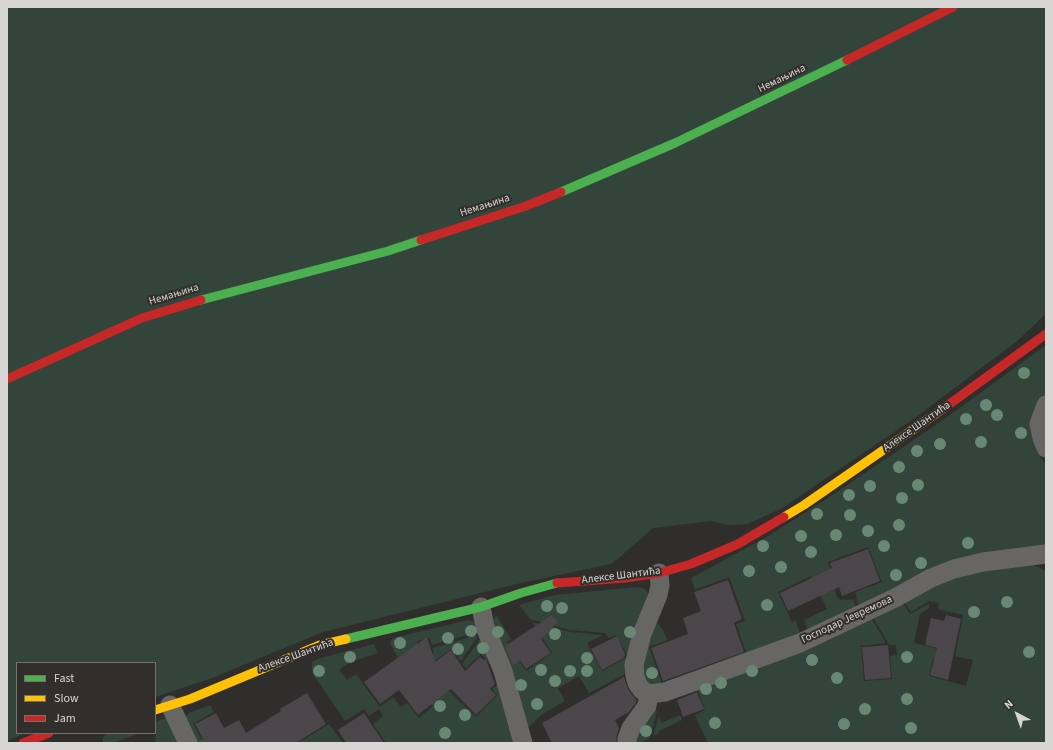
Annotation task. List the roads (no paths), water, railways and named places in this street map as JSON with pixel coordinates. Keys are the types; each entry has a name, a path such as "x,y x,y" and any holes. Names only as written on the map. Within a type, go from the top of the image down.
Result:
{"main road":[{"name":"Немањина","path":"7,379 142,318 196,301 388,251 533,203 587,182 786,91 953,7"},
{"name":"Алексе Шантића","path":"163,708 190,699 320,645 481,607 555,583 625,578 659,573 691,564 738,544 804,505 933,416 1046,334"},
{"path":"24,743 46,734"}],"street":[{"path":"1046,405 1039,424 1046,448"},
{"name":"Господар Јевремова","path":"649,694 665,692 800,643 895,598 931,578 954,569 983,562 1046,554"},
{"path":"627,743 631,728 647,706 649,694 642,690 637,683 634,665 642,634 658,595 660,585 659,573"},
{"path":"481,607 485,627 503,671 523,743"},
{"name":"Алексе Шантића","path":"163,708 188,743"}]}
